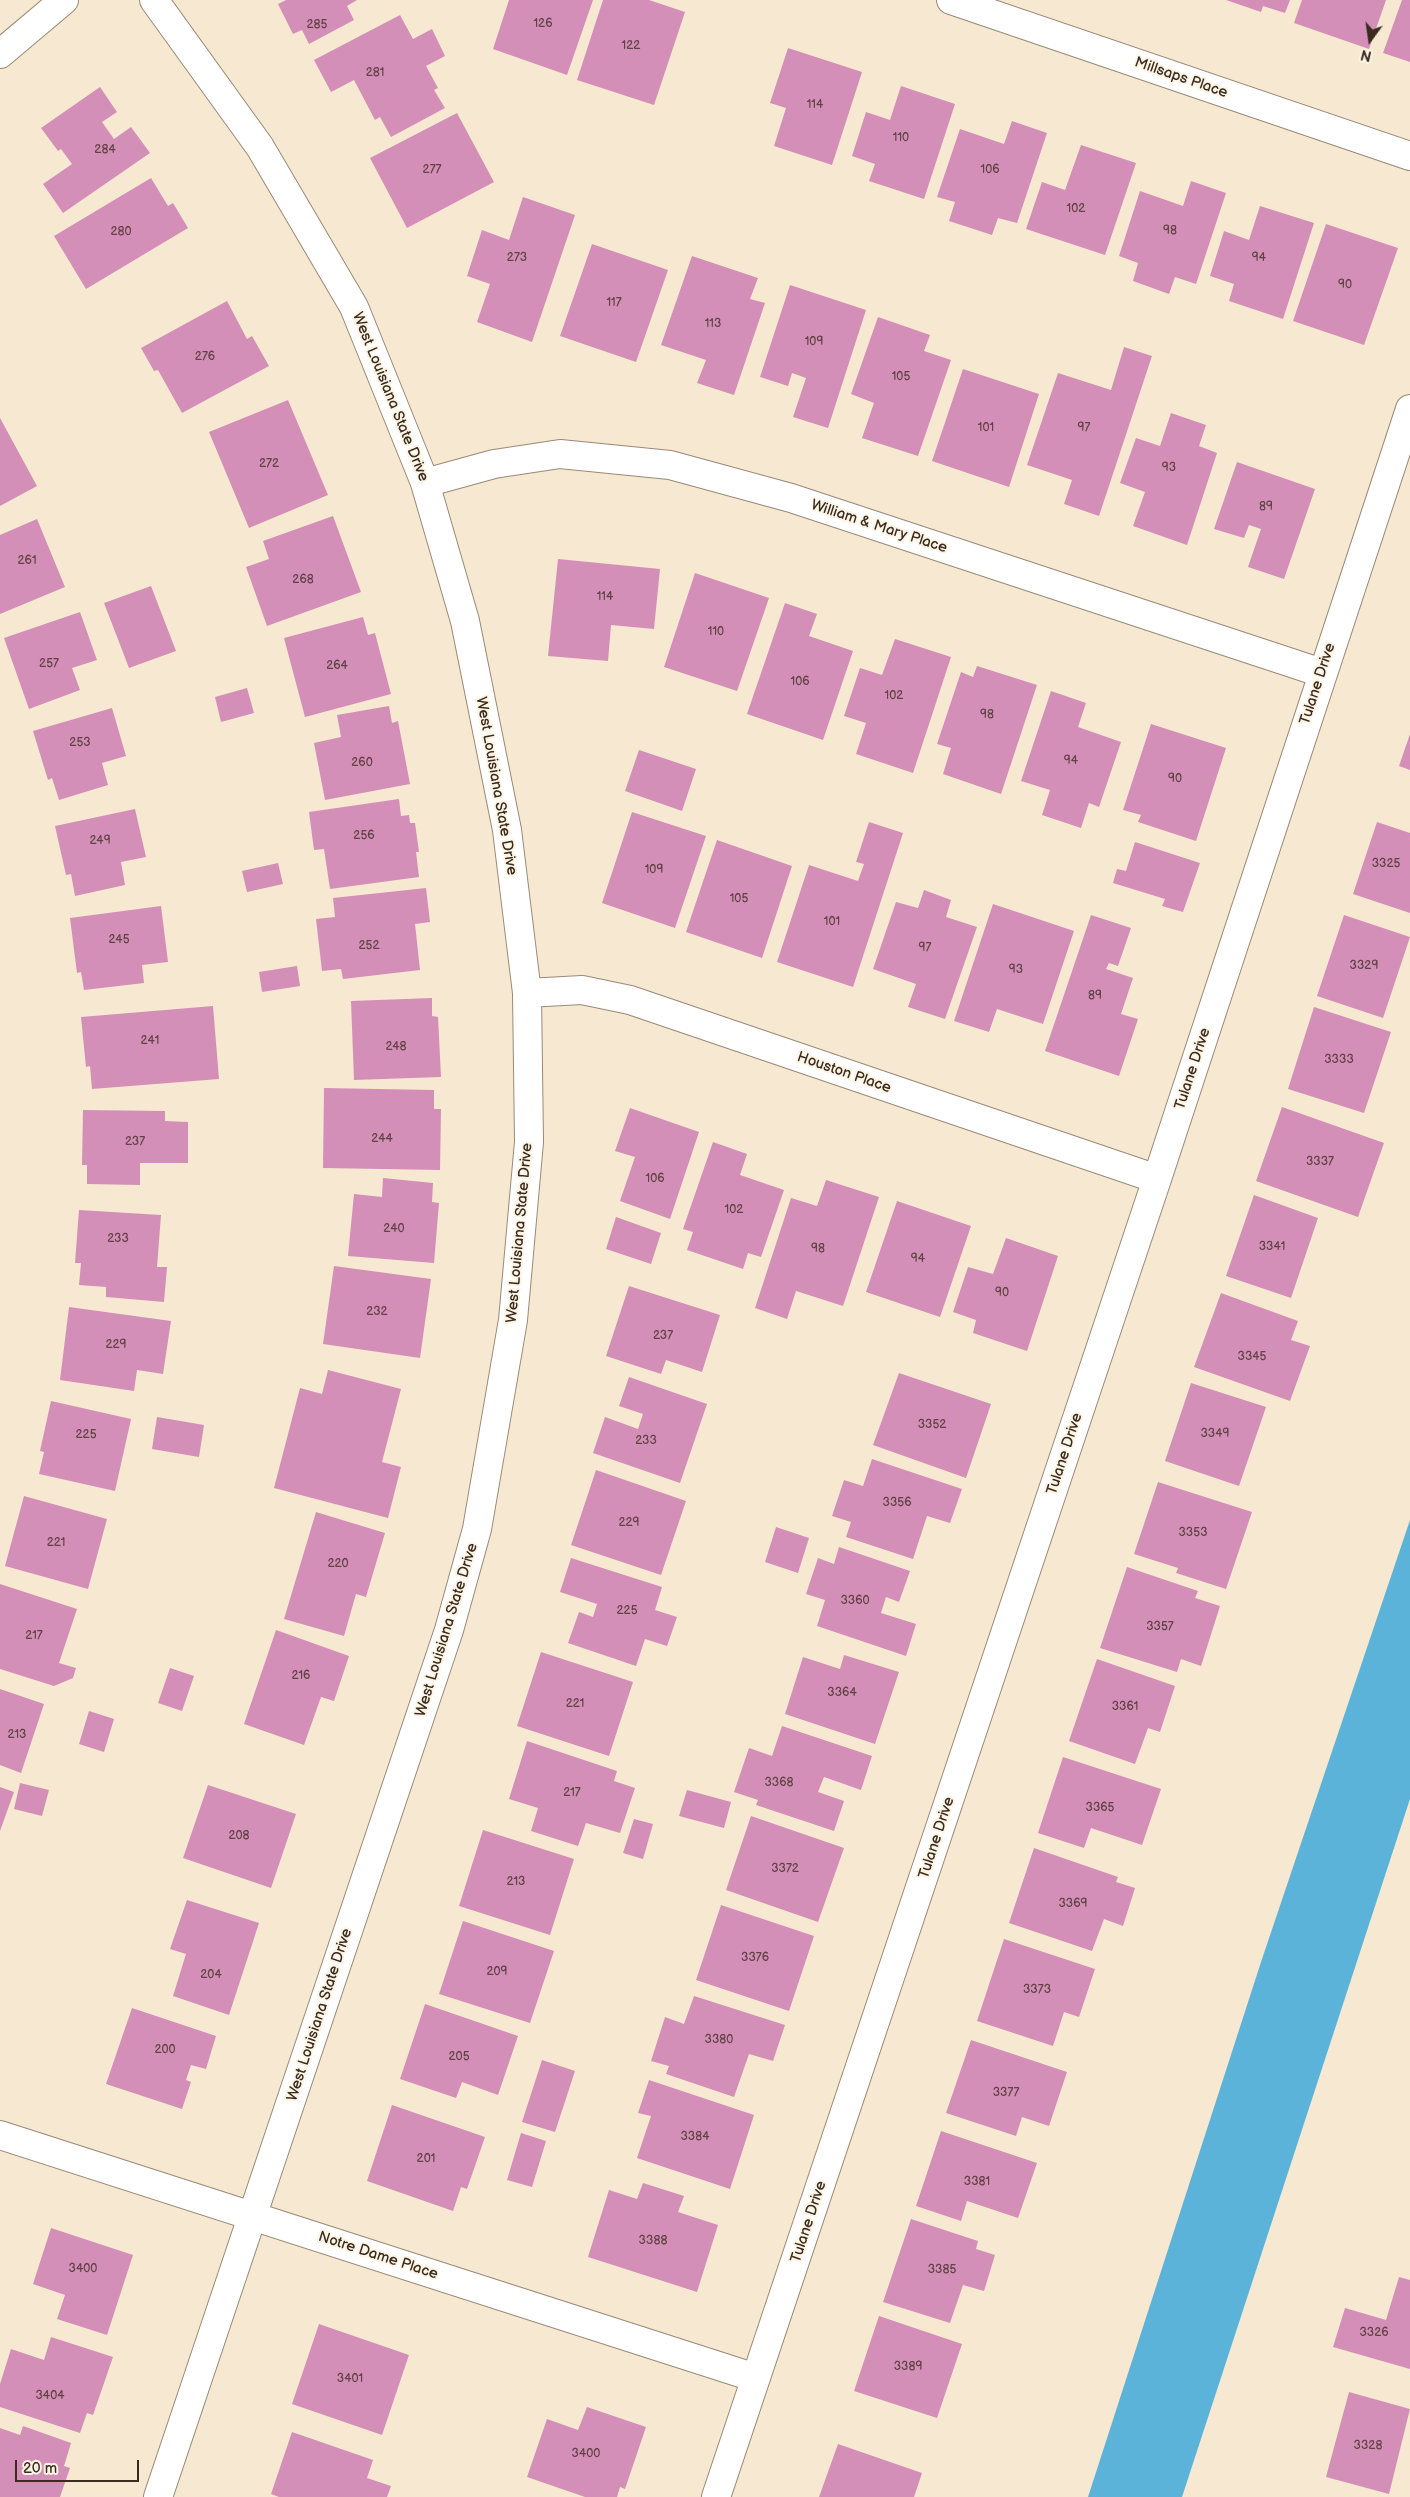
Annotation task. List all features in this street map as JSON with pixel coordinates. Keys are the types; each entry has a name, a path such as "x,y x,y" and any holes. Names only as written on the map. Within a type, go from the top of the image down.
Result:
{"street":[{"path":"0,54 64,0"},
{"name":"West Louisiana State Drive","path":"154,0 260,147 354,307 425,483 465,621 503,811 527,994 529,1142 513,1320 478,1529 449,1630 158,2497"},
{"name":"Millsaps Place","path":"952,0 1410,156"},
{"name":"Tulane Drive","path":"716,2497 1157,1179 1410,409"},
{"name":"William & Mary Place","path":"425,483 494,464 560,454 670,465 791,498 1322,673"},
{"name":"Houston Place","path":"527,994 582,990 630,1000 1157,1179"},
{"name":"Notre Dame Place","path":"0,2135 756,2378"}],"water":[{"path":"1410,1520 1410,1799 1182,2497 1088,2497 1261,1962"}],"building":[{"path":"286,0 357,0 347,6 354,20 309,44 302,30 293,34 278,4"},
{"path":"509,0 593,0 567,75 493,49"},
{"path":"603,0 649,0 685,12 654,105 577,80"},
{"path":"1226,0 1290,0 1285,13 1263,6 1261,12"},
{"path":"1302,0 1386,0 1369,49 1294,23"},
{"path":"1402,0 1410,0 1410,62 1383,53"},
{"path":"400,15 413,39 432,29 445,56 426,66 438,88 434,90 445,108 391,137 380,117 375,120 354,80 331,92 314,60"},
{"path":"788,48 862,72 832,165 774,146 786,108 770,103"},
{"path":"901,86 955,104 924,199 869,181 875,164 852,156 866,112 890,120"},
{"path":"100,87 117,112 102,122 114,139 131,127 150,153 63,213 43,184 72,164 61,149 58,151 41,128"},
{"path":"457,113 494,182 407,228 370,158"},
{"path":"1012,121 1047,133 1017,223 998,218 992,235 949,221 955,202 937,197 960,129 1004,144"},
{"path":"1081,145 1136,163 1105,255 1026,229 1042,182 1065,190"},
{"path":"151,178 168,206 173,203 188,228 86,289 54,236"},
{"path":"1191,181 1226,193 1196,284 1175,277 1169,294 1133,281 1138,263 1119,256 1140,191 1183,206"},
{"path":"523,197 575,215 532,342 477,322 490,284 467,276 482,230 509,240"},
{"path":"1260,206 1314,223 1283,319 1229,301 1234,284 1210,276 1224,231 1249,240"},
{"path":"1326,224 1398,248 1364,345 1293,321"},
{"path":"592,244 668,270 636,362 560,336"},
{"path":"692,256 758,278 750,299 765,303 734,395 697,383 706,360 661,345"},
{"path":"790,285 866,310 828,428 793,417 806,378 792,373 788,386 760,377"},
{"path":"227,301 247,339 252,336 269,366 182,413 158,370 154,371 141,348"},
{"path":"878,317 930,335 924,351 951,360 918,456 862,438 874,403 851,394"},
{"path":"1124,347 1152,356 1099,516 1064,504 1072,480 1027,465 1058,373 1111,390"},
{"path":"963,369 1039,394 1009,487 932,461"},
{"path":"288,400 328,495 249,528 209,432"},
{"path":"1171,413 1206,425 1199,446 1217,453 1187,545 1133,526 1145,492 1120,483 1136,438 1160,446"},
{"path":"0,418 37,486 0,506"},
{"path":"1237,462 1315,489 1284,579 1248,567 1261,529 1249,525 1244,538 1214,529"},
{"path":"333,516 361,592 267,626 246,567 269,559 263,541"},
{"path":"37,519 65,587 0,614 0,535"},
{"path":"558,559 660,569 654,629 611,625 608,661 548,656"},
{"path":"695,573 769,598 737,691 664,667"},
{"path":"151,586 176,651 129,668 104,603"},
{"path":"785,603 817,614 809,636 853,651 823,740 747,714"},
{"path":"80,612 97,660 72,668 80,690 29,709 4,638"},
{"path":"363,617 368,635 375,633 391,694 305,717 284,638"},
{"path":"895,639 951,657 913,773 856,754 866,723 844,716 860,668 882,675"},
{"path":"977,666 1037,685 1001,794 943,774 951,748 937,744 961,672 973,677"},
{"path":"247,688 254,713 221,722 215,697"},
{"path":"1051,691 1086,703 1078,727 1121,742 1099,807 1089,803 1081,828 1042,815 1050,790 1021,781"},
{"path":"389,706 392,723 398,721 410,784 325,800 314,743 341,737 337,715"},
{"path":"112,708 126,756 102,763 108,785 59,800 52,778 48,780 33,731"},
{"path":"1151,724 1226,748 1196,841 1138,822 1141,815 1123,810"},
{"path":"1410,734 1410,770 1399,766"},
{"path":"639,750 696,769 682,811 625,791"},
{"path":"399,799 401,816 409,815 410,823 415,823 419,852 416,852 419,877 330,889 324,849 314,850 309,812"},
{"path":"135,809 146,857 121,862 125,885 75,896 71,874 66,875 55,826"},
{"path":"632,812 706,836 675,928 602,903"},
{"path":"869,822 903,833 853,987 777,962 809,865 858,881 864,864 856,862"},
{"path":"1377,822 1410,833 1410,913 1353,894"},
{"path":"717,840 792,866 762,958 686,932"},
{"path":"1135,842 1200,863 1183,912 1162,906 1165,899 1113,883 1117,869 1126,871"},
{"path":"278,863 283,884 247,892 242,871"},
{"path":"426,888 430,922 415,924 420,970 343,979 341,969 322,971 316,919 335,917 333,898"},
{"path":"924,890 951,900 946,917 977,927 945,1019 908,1007 916,984 873,969 896,902 918,908"},
{"path":"993,904 1074,931 1043,1024 997,1009 989,1032 954,1021"},
{"path":"161,906 168,962 142,965 144,983 84,990 81,972 77,973 70,918"},
{"path":"1091,915 1131,928 1118,966 1109,963 1106,969 1133,978 1121,1014 1138,1019 1119,1076 1045,1051"},
{"path":"1344,915 1410,937 1383,1018 1317,996"},
{"path":"297,966 300,986 262,992 259,972"},
{"path":"432,998 432,1016 438,1017 441,1077 354,1080 351,1001"},
{"path":"213,1006 219,1079 92,1089 90,1066 86,1067 81,1017"},
{"path":"1314,1007 1391,1032 1364,1113 1288,1089"},
{"path":"324,1088 434,1090 434,1109 441,1109 440,1170 323,1168"},
{"path":"1282,1107 1384,1143 1358,1217 1256,1181"},
{"path":"630,1108 699,1132 670,1219 620,1201 635,1157 615,1151"},
{"path":"83,1110 165,1111 165,1121 188,1122 188,1163 140,1163 140,1185 87,1184 87,1165 82,1165"},
{"path":"713,1142 747,1154 740,1175 784,1190 761,1257 748,1253 743,1269 687,1250 693,1232 683,1229"},
{"path":"383,1178 433,1183 432,1202 439,1203 434,1263 348,1256 354,1194 382,1197"},
{"path":"826,1180 879,1197 843,1306 796,1291 787,1319 755,1308 791,1198 817,1206"},
{"path":"1254,1195 1318,1218 1291,1298 1226,1276"},
{"path":"897,1201 971,1226 940,1317 866,1292"},
{"path":"79,1210 161,1215 157,1267 167,1267 164,1302 106,1297 106,1287 79,1285 81,1263 75,1263"},
{"path":"616,1217 661,1233 651,1264 606,1249"},
{"path":"1006,1238 1058,1256 1027,1351 973,1333 976,1320 953,1312 968,1267 993,1274"},
{"path":"334,1266 431,1279 420,1358 323,1344"},
{"path":"629,1286 720,1315 702,1372 666,1360 661,1374 606,1356"},
{"path":"1221,1293 1298,1321 1291,1340 1310,1346 1290,1401 1194,1367"},
{"path":"69,1307 171,1321 163,1374 137,1370 134,1391 60,1380"},
{"path":"328,1370 401,1389 382,1462 401,1467 388,1518 274,1488 300,1388 322,1394"},
{"path":"899,1373 991,1404 966,1478 873,1445"},
{"path":"629,1377 707,1404 680,1483 593,1453 605,1417 638,1429 643,1414 619,1406"},
{"path":"1191,1383 1266,1407 1239,1486 1165,1461"},
{"path":"51,1401 131,1419 115,1491 39,1474 44,1452 40,1451"},
{"path":"157,1417 204,1425 199,1457 152,1449"},
{"path":"872,1459 962,1489 950,1523 927,1516 913,1559 846,1537 851,1522 832,1516 844,1480 863,1486"},
{"path":"596,1470 686,1501 661,1575 571,1545"},
{"path":"1158,1482 1252,1512 1226,1589 1176,1573 1178,1568 1134,1554"},
{"path":"24,1496 107,1519 88,1589 5,1566"},
{"path":"316,1512 385,1533 366,1597 356,1594 344,1636 284,1619"},
{"path":"776,1527 809,1538 798,1573 765,1562"},
{"path":"839,1547 910,1571 899,1602 886,1597 881,1613 916,1624 906,1656 817,1626 825,1600 806,1594 818,1558 834,1564"},
{"path":"571,1558 662,1587 655,1610 677,1617 667,1646 645,1639 636,1666 568,1643 579,1612 593,1617 597,1604 560,1592"},
{"path":"1127,1567 1198,1591 1195,1598 1220,1606 1201,1666 1181,1659 1177,1672 1100,1648"},
{"path":"0,1584 77,1609 59,1663 76,1668 73,1678 54,1686 0,1669"},
{"path":"276,1630 349,1656 334,1701 321,1697 304,1745 244,1724"},
{"path":"541,1652 633,1682 609,1756 517,1726"},
{"path":"844,1655 899,1672 875,1744 785,1714 803,1657 840,1669"},
{"path":"1097,1659 1175,1686 1160,1732 1148,1728 1135,1764 1069,1741"},
{"path":"170,1668 194,1676 182,1711 158,1703"},
{"path":"0,1689 44,1704 21,1773 0,1765"},
{"path":"89,1711 114,1719 104,1752 79,1744"},
{"path":"782,1726 872,1756 861,1790 824,1777 818,1792 844,1801 834,1831 756,1805 758,1800 734,1792 749,1748 772,1756"},
{"path":"527,1741 617,1771 614,1781 635,1788 620,1833 586,1823 578,1846 531,1831 538,1808 509,1799"},
{"path":"1063,1757 1161,1789 1142,1845 1091,1828 1084,1848 1038,1833"},
{"path":"20,1783 49,1790 42,1816 14,1809"},
{"path":"208,1785 296,1814 271,1888 183,1858"},
{"path":"0,1787 14,1792 0,1831"},
{"path":"687,1790 731,1802 724,1828 679,1816"},
{"path":"751,1816 844,1848 818,1922 726,1890"},
{"path":"634,1819 653,1824 643,1859 623,1853"},
{"path":"483,1830 574,1859 550,1935 459,1906"},
{"path":"1034,1848 1118,1877 1116,1882 1135,1888 1123,1926 1104,1919 1092,1951 1009,1923"},
{"path":"187,1900 259,1923 229,2015 173,1996 186,1954 170,1949"},
{"path":"721,1905 814,1936 789,2011 696,1980"},
{"path":"463,1921 554,1951 530,2023 439,1994"},
{"path":"1004,1939 1095,1969 1079,2017 1064,2012 1053,2046 977,2021"},
{"path":"694,1996 785,2025 773,2061 749,2054 734,2097 666,2074 669,2066 651,2061 665,2017 684,2024"},
{"path":"425,2004 518,2036 498,2095 462,2082 456,2098 400,2079"},
{"path":"132,2008 216,2036 206,2069 191,2065 186,2080 191,2082 182,2109 106,2084"},
{"path":"971,2040 1067,2072 1049,2126 1022,2117 1016,2136 946,2113"},
{"path":"542,2060 575,2071 555,2132 522,2122"},
{"path":"649,2080 754,2115 730,2189 637,2158 651,2116 638,2113"},
{"path":"392,2105 485,2137 467,2189 461,2187 453,2211 367,2181"},
{"path":"941,2131 1037,2163 1018,2218 967,2201 961,2221 916,2206"},
{"path":"521,2133 546,2141 532,2187 507,2180"},
{"path":"643,2183 684,2196 678,2212 718,2225 697,2292 588,2257 609,2190 637,2199"},
{"path":"911,2219 978,2241 976,2249 995,2255 984,2291 963,2285 950,2323 883,2302"},
{"path":"51,2228 133,2255 107,2335 57,2319 65,2295 33,2284"},
{"path":"1399,2277 1410,2280 1410,2369 1333,2347 1345,2308 1386,2320"},
{"path":"879,2316 962,2344 937,2418 854,2391"},
{"path":"319,2324 409,2355 382,2435 292,2404"},
{"path":"51,2337 113,2357 93,2415 87,2413 80,2433 0,2407 0,2384 11,2349 44,2360"},
{"path":"1349,2392 1410,2409 1389,2494 1326,2477"},
{"path":"587,2407 646,2427 625,2489 620,2487 617,2497 585,2497 527,2477 547,2419 578,2430"},
{"path":"23,2426 71,2443 64,2466 70,2468 60,2497 0,2497 0,2428 20,2435"},
{"path":"292,2432 373,2460 367,2478 391,2486 387,2497 279,2497 271,2494"},
{"path":"838,2444 922,2473 914,2497 819,2497"}]}
